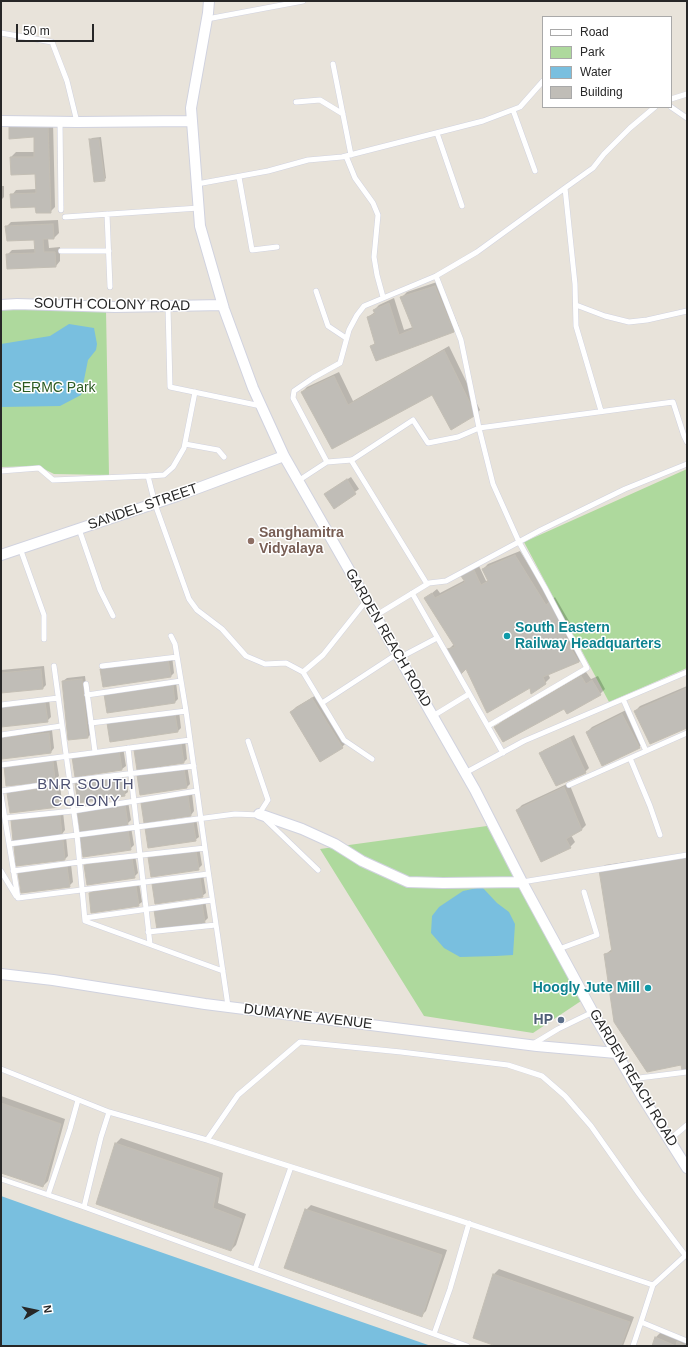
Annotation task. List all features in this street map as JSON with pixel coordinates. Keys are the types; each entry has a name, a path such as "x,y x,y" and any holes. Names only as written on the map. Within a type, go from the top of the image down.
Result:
{"street":[{"name":"GARDEN REACH ROAD","path":"209,1 191,108 200,226 223,305 253,388 284,456 465,772 522,882 593,1012 631,1079 687,1168"},
{"path":"1,120 60,122 192,121"},
{"name":"SOUTH COLONY ROAD","path":"1,305 168,307 223,305"},
{"name":"SANDEL STREET","path":"1,554 155,504 284,456"},
{"path":"259,814 302,829 335,844 362,861 408,882 522,882"},
{"name":"DUMAYNE AVENUE","path":"1,974 531,1046 616,1052"}],"lane":[{"path":"207,19 303,1"},
{"path":"1,33 52,42 67,81 77,122"},
{"path":"333,64 349,155 355,178 373,203 378,216 374,257 383,297"},
{"path":"197,184 268,172 308,160 349,155 483,121 520,107 542,82"},
{"path":"672,99 687,94"},
{"path":"296,102 320,100 343,114"},
{"path":"327,462 293,398 294,391 313,378 340,363 349,330 364,306 436,276 477,252 593,168 604,154 630,128 654,108"},
{"path":"672,108 687,118"},
{"path":"513,110 535,171"},
{"path":"60,122 61,210"},
{"path":"437,133 462,206"},
{"path":"239,177 252,250 278,248"},
{"path":"564,188 575,284 576,326 601,411"},
{"path":"65,217 199,208"},
{"path":"107,214 110,287"},
{"path":"61,251 109,251"},
{"path":"436,276 462,340 479,428 493,484 518,542 545,588 587,668 488,726"},
{"path":"316,291 328,326 346,338"},
{"path":"576,305 605,316 629,322 647,320 687,311"},
{"path":"168,307 170,387 261,406"},
{"path":"1,471 39,468 53,480 164,475 173,467 184,448 195,392"},
{"path":"298,481 327,462 351,460 413,420 428,444 458,436 479,428 674,402 687,442"},
{"path":"185,444 218,450 224,457"},
{"path":"351,460 427,584"},
{"path":"375,616 427,584 446,581 541,530 625,489 687,464"},
{"path":"148,476 155,504 189,599 197,610 222,629 246,656 264,664 286,663 303,672 344,740 372,759"},
{"path":"79,529 100,590 113,616"},
{"path":"20,548 44,615 44,639"},
{"path":"412,594 503,752"},
{"path":"303,672 323,655 366,601"},
{"path":"171,636 175,644 186,711 228,1006"},
{"path":"322,702 398,656 437,638"},
{"path":"102,666 177,657"},
{"path":"54,666 65,756 77,835 85,921 223,971"},
{"path":"465,772 524,741 687,672"},
{"path":"87,695 181,681"},
{"path":"86,684 95,752"},
{"path":"433,716 469,694"},
{"path":"1,705 58,698"},
{"path":"623,699 646,751"},
{"path":"91,723 186,711"},
{"path":"1,734 61,726"},
{"path":"569,785 687,733"},
{"path":"1,765 190,740"},
{"path":"248,741 268,800 259,814"},
{"path":"128,748 150,944"},
{"path":"630,758 650,806 660,835"},
{"path":"1,791 194,766"},
{"path":"5,818 73,810 197,791"},
{"path":"1,796 18,898"},
{"path":"9,844 201,818 235,814 259,814 273,825 318,870"},
{"path":"13,871 205,848"},
{"path":"522,882 687,855"},
{"path":"1,871 18,898"},
{"path":"18,898 208,874"},
{"path":"559,949 597,935 584,892"},
{"path":"85,918 212,900"},
{"path":"148,932 216,925"},
{"path":"531,1046 558,1029 593,1012"},
{"path":"207,1140 238,1095 300,1042 508,1065 542,1076 564,1096 591,1126 639,1194 686,1254 653,1285 633,1346"},
{"path":"1,1069 109,1112 207,1140 469,1223 653,1285"},
{"path":"631,1079 687,1072"},
{"path":"48,1194 78,1100"},
{"path":"84,1207 101,1137 109,1112"},
{"path":"669,1140 687,1125"},
{"path":"255,1269 291,1167"},
{"path":"1,1179 48,1194 467,1346"},
{"path":"434,1334 450,1289 469,1223"},
{"path":"641,1322 687,1341"}],"green space":[{"name":"SERMC Park","path":"1,308 106,310 109,475 54,474 38,466 1,467"},
{"path":"687,469 687,668 609,702 524,542"},
{"path":"487,826 581,1001 533,1033 424,1016 320,849"}],"water":[{"path":"69,324 94,328 97,344 96,350 88,360 81,395 60,406 1,407 1,344 50,336"},
{"path":"482,887 497,903 509,912 515,924 513,955 460,957 444,948 431,933 432,916 439,907 463,891"},
{"path":"1,1196 71,1221 431,1346 1,1346"}],"building":[{"path":"9,125 48,125 51,213 36,213 35,207 11,208 10,194 36,193 35,174 11,175 10,157 34,157 34,137 9,139"},
{"path":"89,139 99,139 105,181 94,182"},
{"path":"53,224 54,239 43,239 44,252 55,252 56,267 7,269 6,254 35,253 34,240 7,241 5,226"},
{"path":"435,286 454,332 376,361 370,346 375,344 367,317 375,314 373,310 389,303 399,335 413,329 400,297"},
{"path":"444,350 476,415 451,430 432,395 332,449 301,392 334,376 348,405"},
{"path":"347,479 356,494 334,509 324,494"},
{"name":"South Eastern Railway Headquarters","path":"515,555 546,605 550,601 568,634 564,637 579,662 543,677 546,684 531,694 530,688 487,713 466,669 461,674 447,649 455,647 424,598 432,593 435,598 465,582 461,576 474,570 481,585 488,581 482,569"},
{"path":"168,659 171,677 103,687 100,669"},
{"path":"41,669 43,689 1,693 1,673"},
{"path":"581,676 586,684 592,680 601,695 567,714 564,709 503,742 494,727"},
{"path":"82,679 88,738 68,740 62,681"},
{"path":"173,685 175,703 107,713 104,694"},
{"path":"687,688 687,728 650,744 634,711"},
{"path":"312,698 343,748 320,762 290,712"},
{"path":"45,702 48,722 1,727 1,707"},
{"path":"175,714 178,732 110,742 107,723"},
{"path":"622,714 640,748 602,766 586,732"},
{"path":"49,733 51,753 2,759 1,738"},
{"path":"570,738 586,773 556,786 539,753"},
{"path":"181,743 184,763 137,770 134,750"},
{"path":"119,750 122,770 75,777 72,757"},
{"path":"53,761 55,781 6,786 4,766"},
{"path":"184,768 187,788 140,795 137,775"},
{"path":"122,776 125,796 78,803 75,783"},
{"path":"56,787 59,807 10,813 7,793"},
{"path":"564,787 582,830 566,839 571,848 541,862 516,810"},
{"path":"188,796 191,816 144,823 141,803"},
{"path":"125,804 128,825 80,832 77,812"},
{"path":"60,815 62,835 13,841 11,820"},
{"path":"193,821 196,841 148,848 145,828"},
{"path":"128,830 131,850 83,857 80,837"},
{"path":"63,840 65,860 16,866 14,846"},
{"path":"196,850 199,870 151,877 148,857"},
{"name":"Hoogly Jute Mill","path":"687,857 687,1069 682,1070 681,1065 647,1072 614,1022 604,954 612,952 599,870"},
{"path":"132,858 135,878 87,885 84,865"},
{"path":"67,867 70,887 21,893 18,873"},
{"path":"200,877 203,897 155,904 152,884"},
{"path":"136,886 139,906 91,913 89,893"},
{"path":"202,903 205,923 157,930 154,910"},
{"path":"1,1103 61,1124 43,1187 1,1173"},
{"path":"115,1143 219,1178 213,1208 242,1219 231,1251 96,1204"},
{"path":"305,1209 442,1255 422,1317 284,1268"},
{"path":"493,1274 630,1322 621,1346 496,1346 473,1338"},
{"path":"655,1337 676,1346 652,1346"},
{"path":"677,1341 685,1346 676,1346"}],"place":[{"name":"Sanghamitra Vidyalaya","path":"251,541"},
{"name":"South Eastern Railway Headquarters","path":"507,636"},
{"name":"Hoogly Jute Mill","path":"648,988"},
{"name":"HP","path":"561,1020"}],"district":[{"name":"BNR SOUTH COLONY","path":"86,794"}]}
